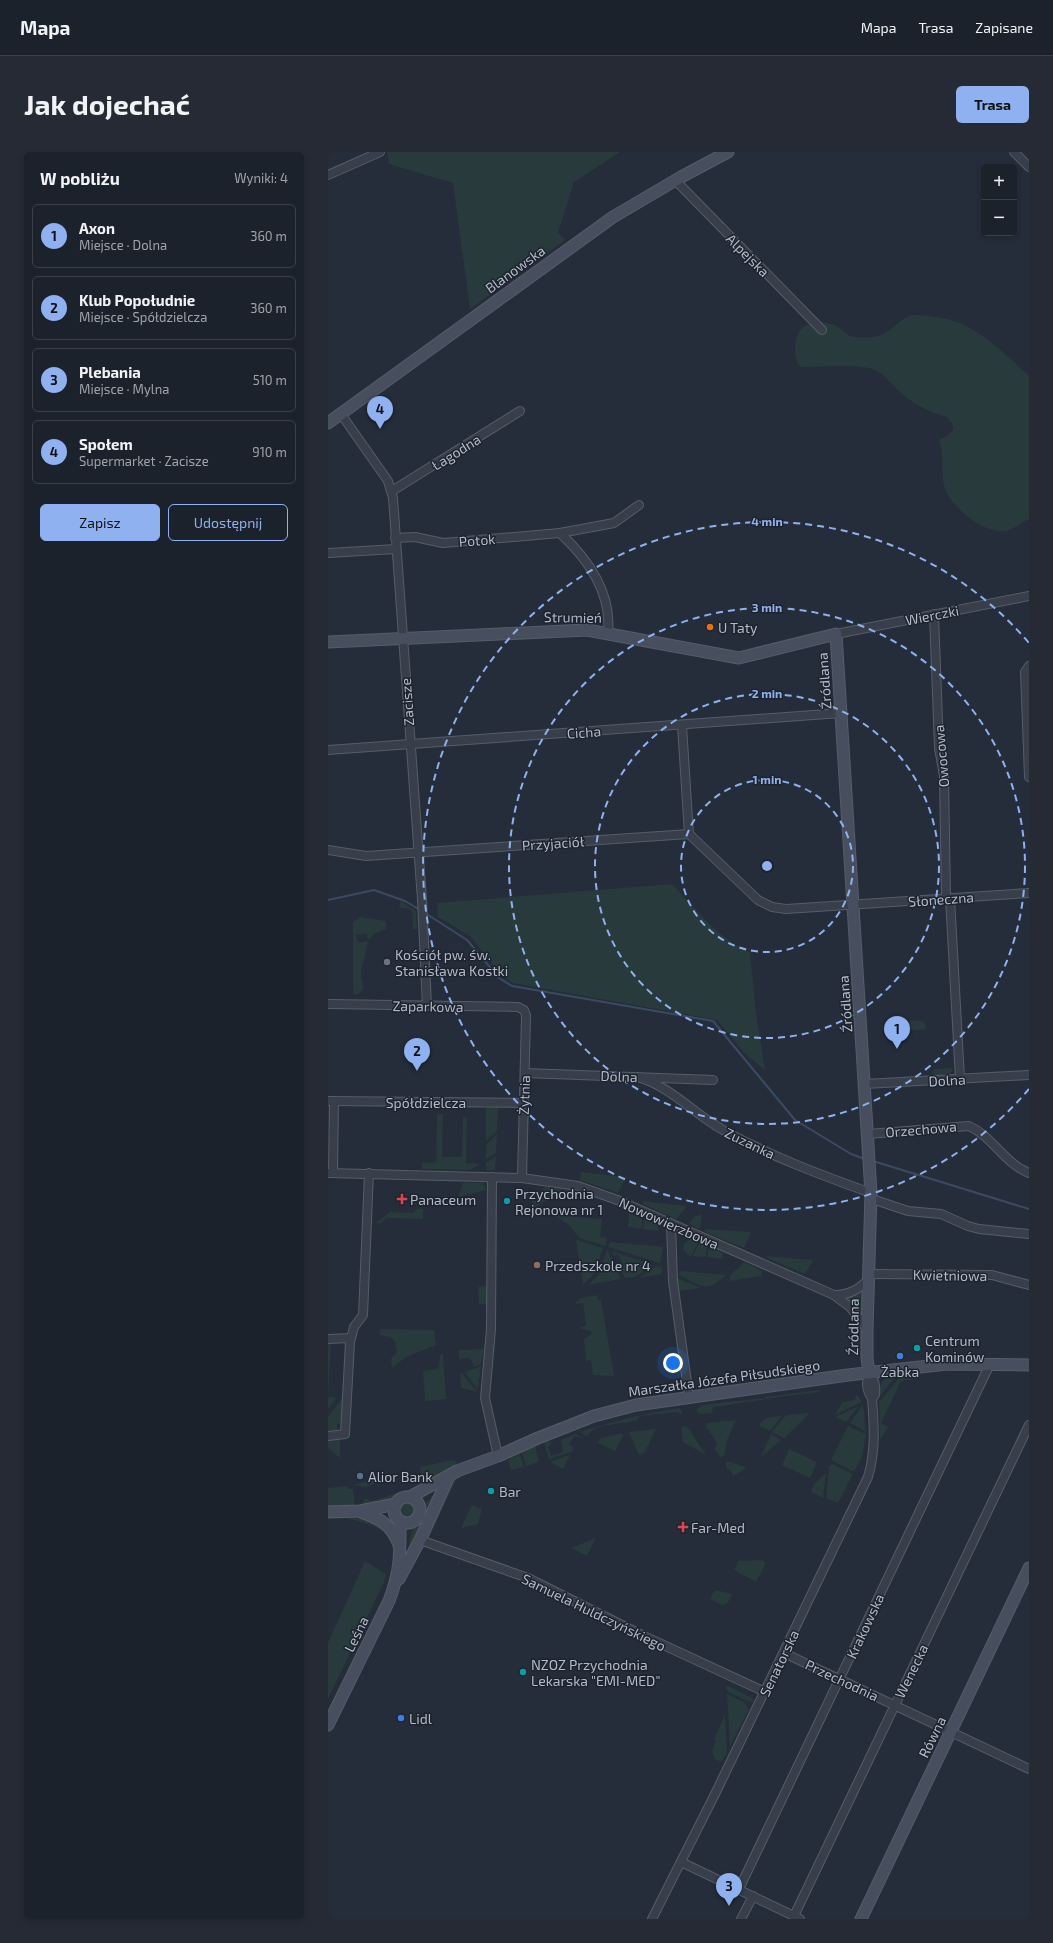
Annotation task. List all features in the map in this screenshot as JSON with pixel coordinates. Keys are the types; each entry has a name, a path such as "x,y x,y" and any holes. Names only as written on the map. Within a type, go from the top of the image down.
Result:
{"street":[{"path":"328,175 380,152"},
{"name":"Blanowska","path":"328,423 597,228 675,180 728,152"},
{"path":"1014,152 1029,167"},
{"name":"Alpejska","path":"675,180 822,330"},
{"name":"Łagodna","path":"392,491 520,411"},
{"name":"Zacisze","path":"341,414 388,481 392,491 422,900 427,1006"},
{"name":"Potok","path":"396,538 415,537 443,543 560,533 614,523 639,505"},
{"path":"560,533 575,546 587,562 598,582 608,610 608,633"},
{"path":"328,552 396,548"},
{"name":"Wierczki","path":"836,634 1029,596"},
{"name":"Owocowa","path":"934,614 939,748 944,776 948,898 960,1079"},
{"name":"Strumień","path":"328,642 587,630 739,658 836,634"},
{"name":"Źródlana","path":"836,634 872,1196 867,1330 867,1358 869,1373"},
{"path":"1029,666 1025,672 1029,777"},
{"name":"Cicha","path":"328,750 410,743 682,726 841,713"},
{"path":"682,726 689,834 758,900 772,906 786,909 853,905"},
{"name":"Przyjaciół","path":"328,850 366,856 689,834"},
{"name":"Słoneczna","path":"853,905 1029,892"},
{"name":"Zaparkowa","path":"328,1004 522,1008 526,1012"},
{"name":"Żytnia","path":"522,1178 526,1012"},
{"name":"Dolna","path":"525,1073 713,1080"},
{"name":"Dolna","path":"865,1084 1029,1075"},
{"name":"Zuzanka","path":"638,1077 666,1088 712,1123 736,1137 908,1211 941,1214 968,1226 979,1229 1029,1234"},
{"path":"330,1173 331,1101"},
{"name":"Spółdzielcza","path":"331,1101 524,1103"},
{"name":"Orzechowa","path":"868,1134 969,1126 975,1128 1006,1159 1029,1173"},
{"name":"Nowowierzbowa","path":"330,1173 522,1178 550,1180 578,1186 620,1201 671,1225 834,1295 850,1307 862,1320 867,1330"},
{"path":"328,1436 345,1434 352,1338 354,1327 364,1315 369,1174"},
{"path":"492,1177 491,1329 485,1398 498,1456"},
{"path":"671,1225 673,1280 690,1397"},
{"name":"Kwietniowa","path":"869,1276 992,1275 1029,1285"},
{"path":"834,1295 846,1295 853,1292 869,1276"},
{"path":"328,1339 352,1338"},
{"name":"Marszałka Józefa Piłsudskiego","path":"410,1497 449,1475 498,1456 538,1438 594,1416 636,1405 946,1364 1029,1365"},
{"name":"Krakowska","path":"739,1889 990,1364"},
{"name":"Senatorska","path":"872,1398 876,1395 876,1388 884,1371"},
{"path":"869,1373 874,1380 876,1388"},
{"name":"Senatorska","path":"652,1919 765,1692 868,1477 874,1453 875,1434 872,1398 869,1394 866,1380 869,1373"},
{"name":"Wenecka","path":"797,1918 895,1705 1029,1425"},
{"path":"395,1585 407,1567 449,1475"},
{"path":"328,1512 360,1511 397,1514 412,1522 418,1516 419,1507 438,1482"},
{"path":"397,1514 400,1500 410,1497 416,1501 419,1507"},
{"path":"360,1511 373,1516 389,1526 401,1550"},
{"name":"Leśna","path":"397,1514 401,1550"},
{"name":"Leśna","path":"328,1725 389,1601 395,1585 401,1550 412,1522"},
{"name":"Samuela Huldczyńskiego","path":"420,1540 528,1578 644,1636 765,1692"},
{"name":"Równa","path":"861,1919 1029,1568"},
{"name":"Przechodnia","path":"784,1653 1029,1768"},
{"path":"681,1862 797,1918"},
{"path":"741,1919 753,1896"}],"shaded area":[{"path":"387,152 620,152 574,182 558,233 565,240 470,309 453,183 389,164"},
{"path":"584,230 585,231 470,315 467,315"},
{"path":"911,315 940,318 966,326 986,338 1029,376 1029,519 1010,530 995,530 986,528 977,523 960,510 947,493 943,479 942,453 939,440 947,436 953,430 953,425 947,417 929,411 913,402 903,395 882,374 872,369 852,366 800,367 798,364 795,352 797,337 799,331 808,324 820,322 833,324 850,336 871,337 883,334"},
{"path":"672,884 698,913 718,932 739,947 750,952 756,1013 765,1070 746,1055 717,1020 513,983 502,976 470,936 438,917 437,903"},
{"path":"401,901 416,911 417,929 413,929 412,911 407,908 399,908"},
{"path":"360,917 386,921 386,929 374,934 370,939 367,938 367,934 356,935 357,940 360,943 366,941 368,942 361,971 363,988 360,993 355,995 353,991 353,922"},
{"path":"912,1020 923,1021 926,1026 925,1029 914,1030 908,1028 908,1023"},
{"path":"953,1068 951,1073 934,1076 932,1073 934,1069"},
{"path":"486,1108 498,1108 497,1131 486,1141"},
{"path":"437,1114 443,1114 442,1157 462,1157 463,1117 467,1117 466,1163 480,1164 470,1170 422,1169 422,1163 436,1162"},
{"path":"497,1134 496,1153 486,1159 486,1145"},
{"path":"496,1156 495,1170 487,1171 486,1163"},
{"path":"581,1172 626,1177 618,1193 580,1180"},
{"path":"463,1183 483,1183 486,1190 458,1197"},
{"path":"544,1187 562,1189 561,1197 539,1194"},
{"path":"565,1189 578,1192 578,1199 564,1197"},
{"path":"537,1196 549,1198 531,1211 526,1211 528,1208 532,1208 532,1202"},
{"path":"643,1201 687,1206 676,1219 643,1204"},
{"path":"417,1209 423,1209 423,1219 386,1218 381,1223 376,1223 390,1212 413,1213"},
{"path":"629,1213 642,1218 642,1229 628,1227"},
{"path":"554,1215 602,1219 600,1237 607,1238 605,1246 579,1238 570,1226"},
{"path":"702,1215 700,1229 689,1224 695,1216"},
{"path":"644,1219 658,1225 658,1231 643,1229"},
{"path":"706,1229 751,1232 744,1248 705,1232"},
{"path":"690,1239 698,1243 691,1256 688,1255 683,1249 684,1244"},
{"path":"576,1240 603,1248 595,1273 583,1285"},
{"path":"611,1242 663,1247 660,1263 608,1247"},
{"path":"699,1243 707,1246 706,1257 693,1256"},
{"path":"709,1247 723,1253 722,1259 707,1257"},
{"path":"607,1249 621,1279 588,1285 599,1274"},
{"path":"612,1251 653,1265 635,1277 625,1278 620,1269 624,1267 618,1254 614,1256"},
{"path":"767,1256 813,1260 805,1274 767,1258"},
{"path":"744,1262 762,1271 761,1276 729,1281 730,1276"},
{"path":"656,1266 662,1268 662,1274 639,1278"},
{"path":"680,1271 726,1275 713,1285 703,1286 679,1275"},
{"path":"677,1278 701,1288 679,1291"},
{"path":"487,1286 487,1304 479,1304 478,1287"},
{"path":"864,1289 864,1315 846,1298"},
{"path":"597,1295 598,1300 601,1300 614,1376 593,1375 591,1360 586,1361 584,1339 592,1334 591,1331 581,1329 580,1327 586,1326 583,1303 576,1304 576,1302 581,1298"},
{"path":"380,1329 434,1330 436,1345 406,1357 392,1368 391,1359 397,1352 395,1341 390,1337 380,1335"},
{"path":"328,1343 331,1343 328,1397"},
{"path":"484,1349 481,1364 474,1367 470,1358 459,1359 459,1350"},
{"path":"443,1354 446,1399 425,1401 423,1371 437,1369 439,1367 440,1355"},
{"path":"481,1366 478,1387 478,1390 465,1372"},
{"path":"462,1373 477,1392 461,1388 460,1374"},
{"path":"897,1374 881,1395 879,1395 880,1387 886,1378"},
{"path":"920,1374 920,1378 901,1381 881,1423 888,1427 880,1440 879,1400 882,1399 900,1377"},
{"path":"819,1390 820,1392 765,1399 765,1397"},
{"path":"345,1394 343,1423 337,1424 337,1430 328,1431 328,1417"},
{"path":"856,1394 862,1401 861,1402 835,1415 842,1402 855,1400"},
{"path":"328,1397 336,1398 328,1409"},
{"path":"763,1398 763,1400 713,1407 712,1413 699,1414 696,1410 702,1405"},
{"path":"863,1404 866,1432 850,1423"},
{"path":"859,1406 846,1422 835,1417"},
{"path":"680,1408 682,1413 681,1415 678,1412 640,1416 636,1421 602,1426 593,1430 586,1436 580,1432 605,1424 655,1412"},
{"path":"810,1413 784,1438 772,1432 786,1415"},
{"path":"782,1416 770,1431 759,1426 763,1420"},
{"path":"736,1420 727,1440 724,1456 720,1457 714,1448 718,1445 708,1429 701,1429 707,1428 706,1423"},
{"path":"685,1426 689,1429 706,1455 683,1442 681,1427"},
{"path":"848,1426 866,1434 862,1457 855,1470 852,1471 831,1460"},
{"path":"656,1429 644,1453 639,1455 629,1432"},
{"path":"622,1433 623,1436 615,1451 598,1443 601,1438"},
{"path":"576,1434 584,1439 574,1436 569,1444 574,1447 572,1452 549,1459 544,1442 548,1441 552,1443 548,1446 551,1456 563,1452 561,1440"},
{"path":"771,1435 781,1440 760,1458"},
{"path":"340,1439 340,1458 328,1448 328,1441"},
{"path":"535,1446 539,1462 526,1466 522,1453"},
{"path":"789,1449 817,1462 810,1478 782,1465"},
{"path":"520,1454 524,1467 511,1470 508,1460"},
{"path":"570,1455 563,1469 550,1462"},
{"path":"452,1460 456,1461 457,1464 430,1483 421,1474 420,1467"},
{"path":"728,1461 745,1467 745,1469 734,1476 726,1466 726,1462"},
{"path":"832,1464 853,1474 838,1503 826,1498 829,1466"},
{"path":"469,1472 456,1480 429,1538 427,1536 451,1482 457,1477"},
{"path":"826,1473 823,1498 811,1492 814,1484"},
{"path":"384,1476 385,1481 365,1487 353,1485"},
{"path":"421,1485 395,1499 363,1505 365,1498 372,1501"},
{"path":"347,1486 348,1489 353,1489 355,1507 328,1507 328,1488"},
{"path":"440,1487 411,1552 408,1550 412,1531 423,1517 423,1506"},
{"path":"407,1502 413,1504 415,1510 413,1516 407,1518 401,1516 399,1510 401,1504"},
{"path":"472,1505 482,1509 478,1524 461,1528"},
{"path":"348,1517 372,1522 384,1528 389,1534 394,1550 392,1549 389,1537 385,1533 368,1524 343,1518"},
{"path":"596,1538 587,1556 571,1548"},
{"path":"761,1560 766,1563 756,1582 734,1570 738,1561"},
{"path":"365,1561 386,1574 384,1582 328,1699 328,1643"},
{"path":"715,1590 733,1594 727,1604 722,1605 710,1599"},
{"path":"383,1597 381,1605 328,1714 328,1710"},
{"path":"726,1685 754,1699 753,1702 747,1701 727,1691"},
{"path":"727,1694 745,1703 749,1709 730,1746"},
{"path":"725,1715 727,1753 721,1762 715,1759 712,1752 716,1740 714,1739"}],"waterway":[{"path":"328,900 374,890 405,901 420,910"},
{"path":"425,913 467,940 499,978 512,986 713,1021 795,1120 851,1154 865,1159"},
{"path":"873,1161 1029,1209"}],"place":[{"name":"Społem","path":"380,429"},
{"name":"U Taty","path":"710,627"},
{"name":"Kościół pw. św. Stanisława Kostki","path":"387,962"},
{"name":"Axon","path":"897,1049"},
{"name":"Klub Popołudnie","path":"417,1071"},
{"name":"Panaceum","path":"402,1199"},
{"name":"Przychodnia Rejonowa nr 1","path":"507,1201"},
{"name":"Przedszkole nr 4","path":"537,1265"},
{"name":"Centrum Kominów","path":"917,1348"},
{"name":"Żabka","path":"900,1356"},
{"name":"Alior Bank","path":"360,1476"},
{"name":"Bar","path":"491,1491"},
{"name":"Far-Med","path":"683,1527"},
{"name":"NZOZ Przychodnia Lekarska \"EMI-MED\"","path":"523,1672"},
{"name":"Lidl","path":"401,1718"},
{"name":"Plebania","path":"729,1906"}]}
